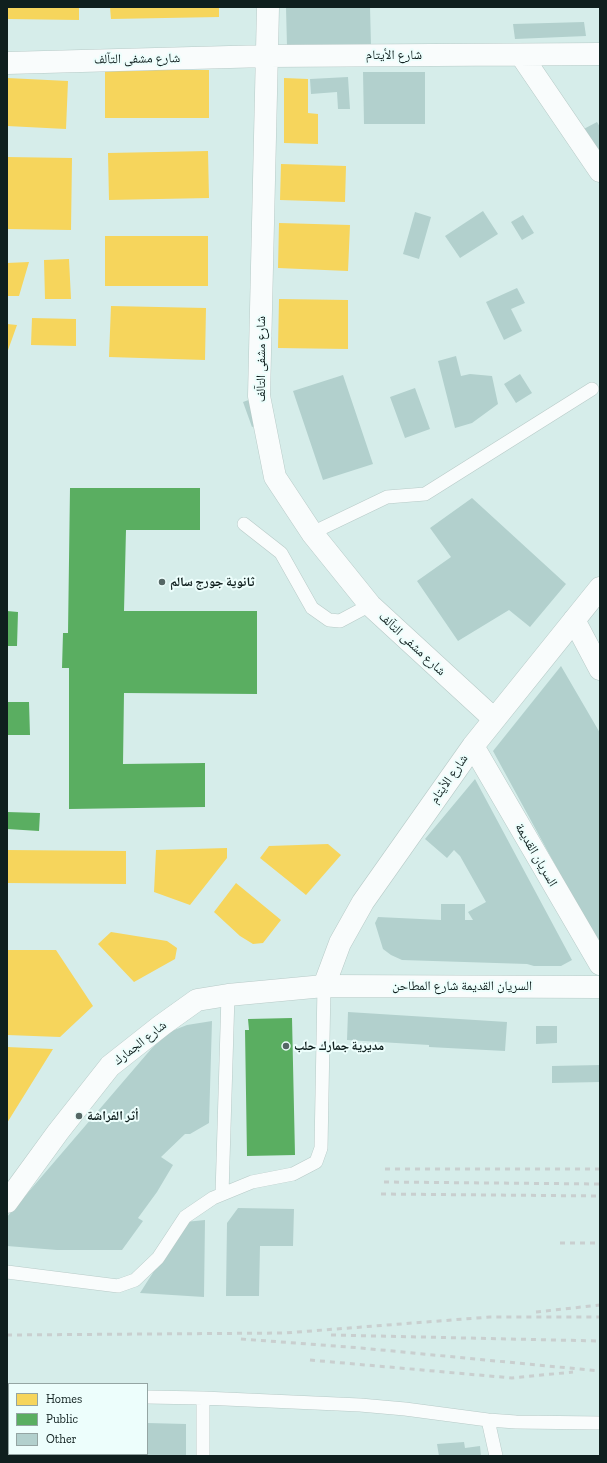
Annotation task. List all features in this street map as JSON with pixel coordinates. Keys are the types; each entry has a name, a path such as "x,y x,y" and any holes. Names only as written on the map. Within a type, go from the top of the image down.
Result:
{"street":[{"name":"شارع مشفى التآلف","path":"268,7 259,396 275,477 312,533 370,605 494,718"},
{"name":"شارع الأيتام","path":"267,56 600,54"},
{"path":"520,55 600,171"},
{"name":"شارع مشفى التآلف","path":"7,63 267,56"},
{"name":"شارع الأيتام","path":"324,986 340,943 363,902 494,718 600,588"},
{"path":"574,620 600,669"},
{"name":"السريان القديمة","path":"473,746 600,964"},
{"name":"السريان القديمة شارع المطاحن","path":"324,986 600,987"},
{"name":"شارع الجمارك","path":"9,1198 110,1066 162,1025 197,1000 228,995 324,986"}],"lane":[{"path":"312,533 387,497 425,494 592,389"},
{"path":"244,524 281,553 312,608 329,620 340,622 370,605"},
{"path":"7,1272 118,1286 135,1280 158,1258 185,1217 213,1198 252,1182 292,1174 316,1162 321,1148 324,986"},
{"path":"222,1194 228,995"},
{"path":"148,1397 360,1405 405,1409 488,1420 516,1422 600,1423"},
{"path":"203,1398 203,1456"},
{"path":"488,1420 496,1456"}],"building: Homes":[{"path":"7,7 79,7 79,20 7,19"},
{"path":"110,7 219,7 219,17 111,19"},
{"path":"105,70 209,70 209,118 105,118"},
{"path":"7,78 68,81 66,129 7,126"},
{"path":"284,78 308,79 308,113 318,114 318,144 284,143"},
{"path":"208,151 209,198 109,200 108,153"},
{"path":"7,157 72,158 71,230 7,229"},
{"path":"281,164 346,166 345,202 280,200"},
{"path":"279,223 350,225 348,271 278,268"},
{"path":"105,236 208,236 208,286 105,286"},
{"path":"69,259 71,299 45,299 44,260"},
{"path":"29,262 19,296 7,296 7,263"},
{"path":"279,299 348,300 348,349 278,348"},
{"path":"111,306 206,308 205,360 109,357"},
{"path":"32,318 76,319 76,346 31,345"},
{"path":"7,324 17,325 7,353"},
{"path":"328,844 341,855 306,895 260,858 269,846"},
{"path":"227,848 227,858 190,905 154,892 156,850"},
{"path":"7,850 126,851 126,884 7,883"},
{"path":"236,883 281,920 263,943 253,944 240,936 214,912"},
{"path":"111,932 167,941 177,948 175,959 134,982 98,944"},
{"path":"7,950 56,950 93,1006 60,1037 7,1035"},
{"path":"7,1047 53,1049 7,1123"}],"building: Public":[{"path":"70,488 200,488 200,530 126,530 124,611 257,611 257,694 124,693 123,764 205,763 205,807 69,809 69,668 62,668 63,633 68,633"},
{"path":"7,611 18,612 17,646 7,646"},
{"path":"7,702 29,702 30,735 7,735"},
{"path":"7,812 40,813 39,831 7,829"},
{"path":"292,1018 295,1155 247,1156 245,1030 249,1030 248,1019"}],"building: Other":[{"path":"286,7 370,7 371,45 287,46"},
{"path":"584,22 586,36 515,39 513,24"},
{"path":"363,72 425,72 425,124 364,124"},
{"path":"348,77 350,109 338,109 337,92 311,94 310,79"},
{"path":"597,122 600,127 600,165 580,131"},
{"path":"483,211 498,234 460,258 445,236"},
{"path":"415,212 431,217 419,259 403,254"},
{"path":"523,215 534,233 522,240 511,222"},
{"path":"517,288 525,303 511,309 522,331 504,340 486,302"},
{"path":"456,356 461,376 470,374 492,376 498,404 472,423 455,428 438,361"},
{"path":"520,374 532,393 516,403 504,384"},
{"path":"343,375 373,464 323,480 293,391"},
{"path":"415,388 430,429 405,438 390,397"},
{"path":"254,398 263,423 252,427 243,402"},
{"path":"472,498 566,584 530,627 509,610 458,641 417,581 451,557 430,528"},
{"path":"561,666 600,733 600,947 493,751"},
{"path":"475,779 572,960 561,966 402,960 383,949 375,923 378,917 441,920 441,904 465,904 465,920 473,920 468,912 486,902 460,856 454,850 447,858 425,839"},
{"path":"348,1012 507,1022 505,1051 429,1047 429,1045 347,1040"},
{"path":"212,1021 209,1123 190,1134 185,1134 161,1157 173,1165 157,1192 138,1218 143,1221 122,1250 57,1250 7,1246 7,1217 152,1048 169,1032 187,1025"},
{"path":"536,1026 557,1026 557,1043 536,1044"},
{"path":"600,1065 600,1082 552,1083 552,1066"},
{"path":"238,1208 294,1209 293,1246 260,1246 259,1296 226,1296 227,1223"},
{"path":"205,1220 204,1297 140,1293 185,1222"},
{"path":"148,1423 186,1424 186,1456 94,1456 148,1455"},
{"path":"464,1442 465,1448 480,1446 481,1456 439,1456 437,1444"}],"railway":[{"path":"385,1169 600,1169"},
{"path":"384,1182 600,1184"},
{"path":"381,1194 600,1196"},
{"path":"560,1243 600,1243"},
{"path":"536,1312 600,1305"},
{"path":"7,1335 285,1333 490,1317 600,1317"},
{"path":"331,1335 600,1341"},
{"path":"241,1339 361,1348 600,1371"},
{"path":"310,1360 512,1378 573,1372"}],"place":[{"name":"ثانوية جورج سالم","path":"162,582"},
{"name":"مديرية جمارك حلب","path":"286,1046"},
{"name":"أثر الفراشة","path":"79,1116"}]}
